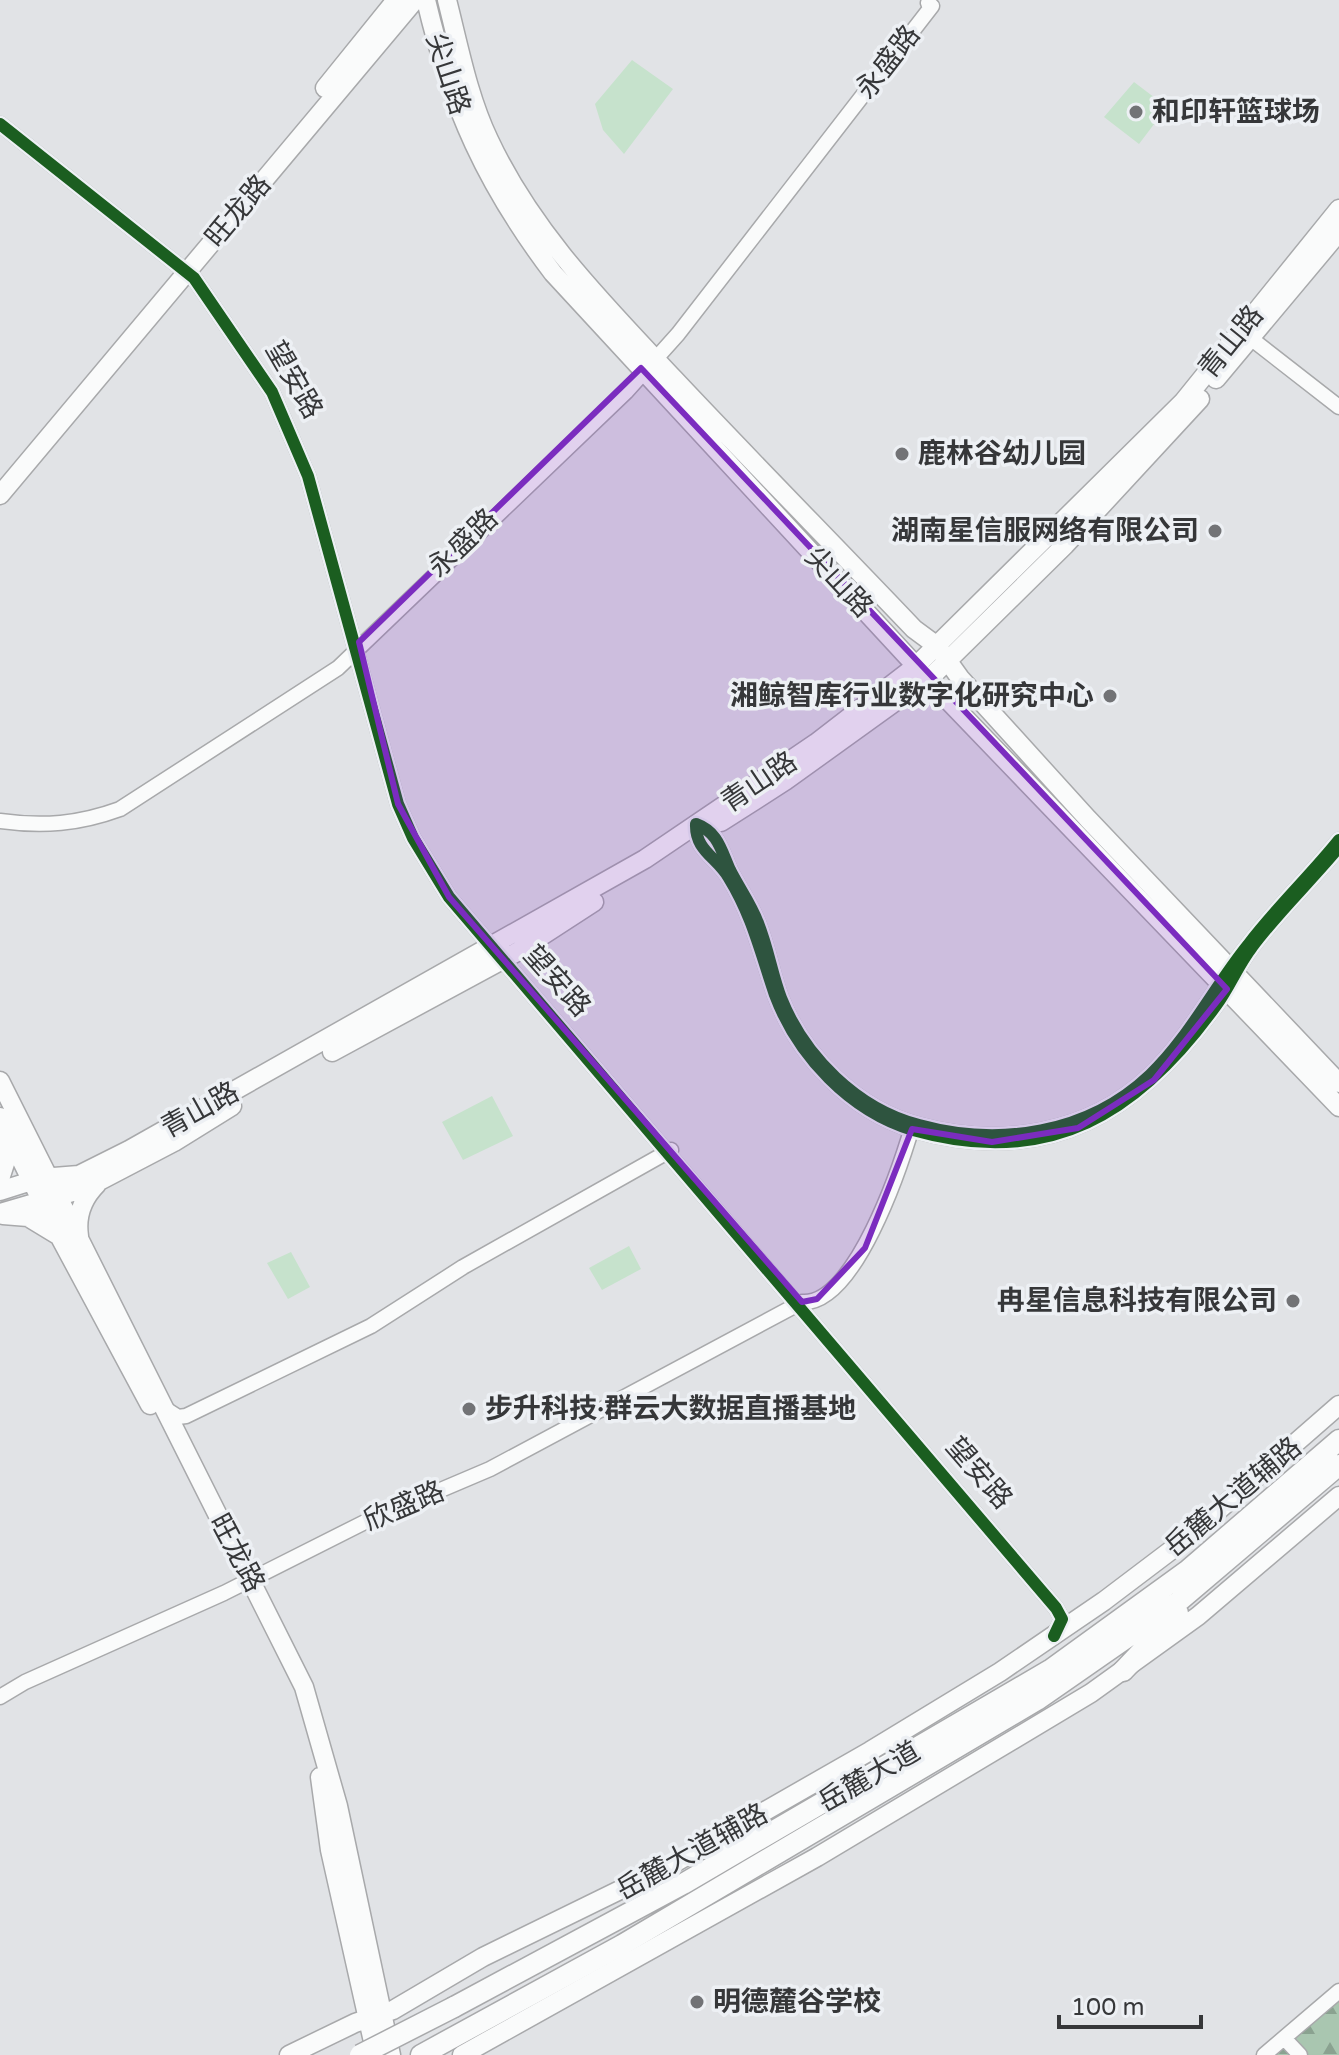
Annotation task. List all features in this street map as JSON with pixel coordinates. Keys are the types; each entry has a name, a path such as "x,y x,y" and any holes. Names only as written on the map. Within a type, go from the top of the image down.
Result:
{"highway":[{"path":"1293,1480 1339,1423"},
{"name":"岳麓大道","path":"360,2055 794,1821 1050,1670 1188,1570 1339,1440"},
{"name":"岳麓大道","path":"421,2055 622,1945 1089,1667 1226,1564 1339,1465"},
{"path":"1123,1671 1226,1564"},
{"path":"710,1844 794,1821"}],"main road":[{"name":"旺龙路","path":"0,495 396,0"},
{"name":"旺龙路","path":"0,478 415,0"},
{"name":"尖山路","path":"426,0 457,105 499,197 553,273 914,629 943,653 960,678 1339,1107"},
{"name":"尖山路","path":"447,0 479,114 518,195 574,272 648,364 922,672 1228,979 1339,1083"},
{"name":"青山路","path":"0,1214 49,1198 103,1172 498,954 645,859 700,830 816,743 922,672 1174,430 1339,209"},
{"name":"青山路","path":"1248,332 1339,232"},
{"name":"旺龙路","path":"0,1081 33,1145 40,1178"},
{"name":"旺龙路","path":"3,1123 40,1178 245,1580"},
{"path":"0,1179 9,1151 3,1123"},
{"path":"0,1214 14,1214 38,1221 73,1246 78,1234 80,1212 103,1172 70,1169 53,1162 33,1145"},
{"name":"青山路","path":"0,1191 40,1178 68,1178 103,1172"},
{"name":"旺龙路","path":"73,1246 162,1405 287,1675 307,1728 375,2016 391,2055"},
{"name":"岳麓大道辅路","path":"289,2055 375,2016 483,1957 614,1895 710,1844 870,1751 1090,1611 1182,1542 1339,1405"},
{"path":"462,2055 831,1849 994,1753 1123,1671 1208,1608 1339,1496"},
{"name":"旺龙路","path":"375,2016 376,2055"}],"street":[{"name":"永盛路","path":"0,818 62,824 91,820 120,809 304,693 357,647 648,364 932,6 928,3 648,364"},
{"name":"望安路","path":"0,124 185,266 257,369 287,421 308,476 390,764 417,836 433,866 498,954 1059,1604 1071,1612 1090,1611"},
{"path":"1248,332 1339,404"},
{"path":"700,830 709,858 727,873 746,907 778,1001 808,1055 852,1097 910,1126 992,1136 1046,1130 1081,1120 1128,1093 1150,1075 1339,840"},
{"path":"1228,979 1339,847"},
{"name":"欣盛路","path":"0,1694 363,1523 490,1469 798,1301 817,1299 865,1248 910,1126"},
{"path":"162,1405 174,1415 186,1416 330,1347 671,1152"},
{"path":"179,1440 180,1428 188,1420 373,1329 465,1270 671,1152"},
{"name":"望安路","path":"798,1301 1060,1613 1061,1623 1054,1636"},
{"path":"1264,2055 1339,1991"},
{"path":"1284,2038 1300,2055"}],"highlighted area":[{"path":"641,368 1227,989 1154,1080 1078,1128 992,1142 912,1129 865,1248 817,1299 802,1302 449,897 398,804 359,642"}],"green space":[{"path":"632,60 673,89 624,154 603,130 595,104"},
{"name":"和印轩篮球场","path":"1134,82 1167,107 1139,144 1104,117"},
{"path":"492,1096 513,1136 463,1160 442,1122"},
{"path":"629,1246 641,1269 602,1290 589,1268"},
{"path":"291,1252 310,1287 288,1299 267,1263"},
{"path":"1339,1991 1339,2055 1264,2055"}],"cycle path":[{"path":"0,124 194,278 272,392 308,476 398,804 413,838 449,897 1056,1608 1062,1619 1054,1636"},
{"path":"1339,840 1259,931 1164,1061 1126,1095 1071,1123 1011,1134 980,1135 949,1132 896,1117 854,1093 818,1059 781,998 758,923 718,842 696,824 699,841 724,871 744,906 785,1018 812,1060 829,1078 868,1109 913,1130 962,1140 1007,1142 1049,1136 1087,1122 1123,1102 1156,1075 1217,1004 1262,934 1339,847"}],"place":[{"name":"和印轩篮球场","path":"1136,112"},
{"name":"鹿林谷幼儿园","path":"902,454"},
{"name":"湖南星信服网络有限公司","path":"1215,531"},
{"name":"湘鲸智库行业数字化研究中心","path":"1110,696"},
{"name":"冉星信息科技有限公司","path":"1293,1301"},
{"name":"步升科技·群云大数据直播基地","path":"469,1409"},
{"name":"明德麓谷学校","path":"697,2002"}]}
